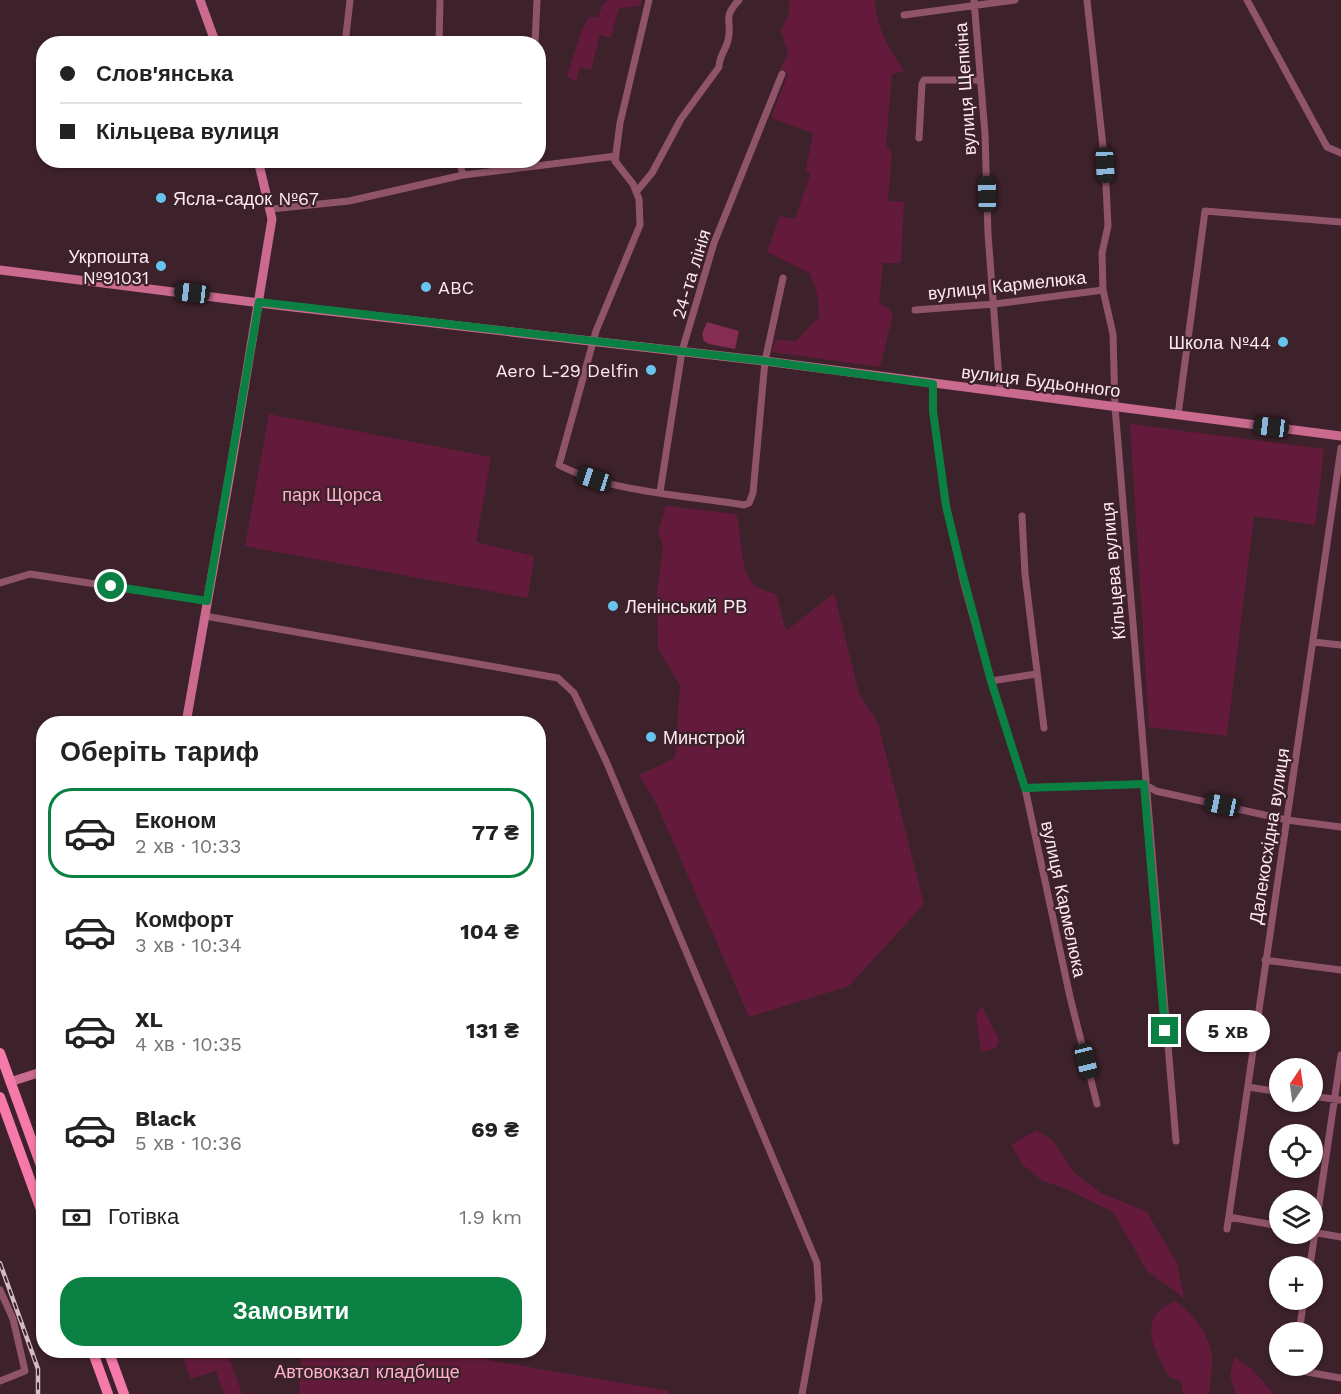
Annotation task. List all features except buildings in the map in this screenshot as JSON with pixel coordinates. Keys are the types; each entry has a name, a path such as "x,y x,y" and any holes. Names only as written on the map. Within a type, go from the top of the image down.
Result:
{"main road":[{"path":"200,0 213,36"},
{"path":"187,716 272,219 260,168"},
{"name":"вулиця Будьонного","path":"0,270 765,361 1341,436"},
{"path":"0,1053 36,1152"},
{"path":"10,1082 36,1074"},
{"path":"0,1097 36,1196"},
{"path":"95,1358 108,1394"},
{"path":"111,1358 124,1394"}],"street":[{"path":"346,36 350,0"},
{"path":"440,0 440,36"},
{"path":"535,36 537,0"},
{"path":"649,0 620,123 615,161 633,184 639,199 640,225 594,340 559,465 594,479 660,492 744,505 748,503 753,493 765,361 783,278"},
{"path":"636,192 652,174 681,119 719,67 719,59 728,40 727,20 731,9 740,0"},
{"path":"904,15 974,3 1015,0"},
{"name":"Кільцева вулиця","path":"1087,0 1107,190 1108,226 1102,253 1103,290 1113,334 1115,407 1144,784 1176,1141"},
{"path":"1247,0 1327,147 1341,153"},
{"name":"вулиця Щепкіна","path":"974,3 1000,392"},
{"name":"24-та лінія","path":"660,492 682,351 714,243 782,74"},
{"path":"919,138 924,80 980,80"},
{"path":"546,162 616,156"},
{"path":"461,168 463,175"},
{"path":"271,210 349,201 503,168"},
{"path":"1178,415 1205,211 1341,222"},
{"name":"вулиця Кармелюка","path":"915,310 994,304 1103,290"},
{"name":"вулиця Кармелюка","path":"933,384 933,411 946,506 964,584 991,681 1025,788 1070,997 1097,1104"},
{"name":"Далекосхідна вулиця","path":"1227,1229 1341,448"},
{"path":"1022,516 1025,574 1044,728"},
{"path":"0,584 30,574 207,601"},
{"path":"205,616 558,678 574,693 606,761 817,1263 819,1299 802,1394"},
{"path":"1313,642 1341,645"},
{"path":"991,681 1036,674"},
{"path":"1025,788 1144,784 1156,791 1287,820 1341,828"},
{"path":"1265,960 1341,970"},
{"path":"1322,1190 1338,1100 1341,1055"},
{"path":"1248,1087 1269,1090"},
{"path":"1323,1098 1338,1100"},
{"path":"1229,1217 1269,1224"},
{"path":"1323,1234 1341,1237"},
{"path":"0,1290 13,1319 25,1371 0,1382"},
{"path":"1323,1375 1341,1378"}],"green space":[{"path":"608,0 642,0 640,6 619,8 611,38 600,35 591,70 580,67 576,82 567,76 581,32 589,17 598,17 603,4"},
{"path":"789,0 875,0 881,29 888,46 904,71 892,74 886,144 892,154 888,201 904,202 901,263 883,263 879,303 888,308 893,315 880,367 772,352 775,340 796,341 819,317 818,297 810,273 767,252 780,216 795,219 810,175 806,169 813,133 771,118 788,74 780,70 788,53 781,31 789,14"},
{"name":"парк Щорса","path":"269,414 491,457 476,542 534,556 528,598 245,546"},
{"path":"1130,424 1324,449 1315,525 1254,516 1227,736 1149,727"},
{"path":"666,506 736,514 747,573 757,587 776,594 786,631 834,593 859,693 878,723 924,904 849,986 749,1017 658,807 639,775 675,758 680,685 658,649 657,592 663,546 658,532"},
{"path":"982,1006 999,1040 996,1048 981,1052 976,1014"},
{"path":"1037,1130 1052,1140 1075,1173 1101,1193 1147,1212 1177,1263 1184,1298 1147,1271 1113,1212 1071,1191 1043,1181 1023,1165 1011,1145"},
{"path":"1175,1301 1199,1324 1210,1347 1212,1364 1209,1394 1183,1394 1181,1381 1169,1377 1154,1345 1151,1334 1155,1316"},
{"path":"1234,1357 1252,1369 1274,1394 1236,1394 1230,1375"},
{"path":"183,1358 230,1358 242,1394 224,1394 216,1371 191,1379"},
{"name":"Автовокзал кладбище","path":"301,1358 482,1358 669,1391 669,1394 299,1394"}],"railway":[{"path":"0,1263 38,1369 38,1394"}],"place":[{"name":"Ясла-садок №67","path":"161,198"},
{"name":"Укрпошта №91031","path":"161,266"},
{"name":"ABC","path":"426,287"},
{"name":"Школа №44","path":"1283,342"},
{"name":"Aero L-29 Delfin","path":"651,370"},
{"name":"Ленінський РВ","path":"613,606"},
{"name":"Минстрой","path":"651,737"}],"route":[{"path":"111,586 207,601 259,302 594,340 933,384 933,411 946,506 964,584 991,681 1025,788 1144,784 1165,1031"}]}
